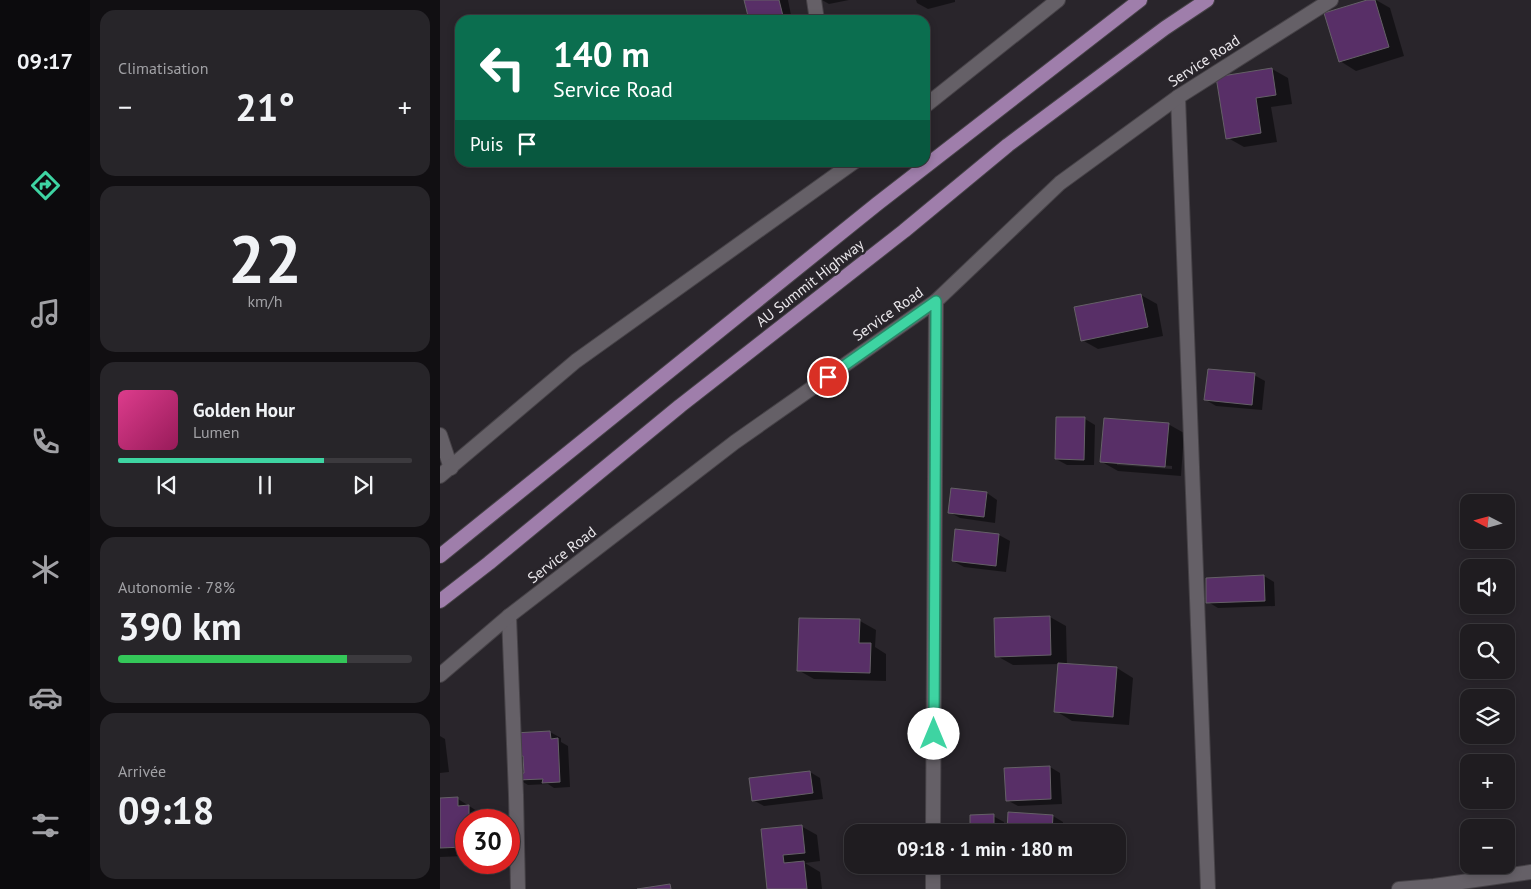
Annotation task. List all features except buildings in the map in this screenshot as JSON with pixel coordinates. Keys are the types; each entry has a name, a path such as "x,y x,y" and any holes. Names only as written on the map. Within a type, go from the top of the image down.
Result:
{"main road":[{"name":"AU Summit Highway","path":"930,163 1140,0"},
{"name":"AU Summit Highway","path":"440,601 497,557 680,406 904,231 1008,145 1165,28 1207,0"},
{"name":"AU Summit Highway","path":"440,556 925,167"}],"street":[{"path":"814,0 816,15"},
{"path":"930,102 1058,0"},
{"name":"Service Road","path":"440,675 508,616 735,442 936,301 1060,182 1178,97 1331,0"},
{"path":"1178,97 1208,889"},
{"path":"445,472 576,361 843,167"},
{"path":"933,824 936,301"},
{"path":"440,435 445,472"},
{"path":"508,616 518,889"},
{"path":"1399,889 1531,872"},
{"path":"933,874 933,889"}],"route":[{"path":"828,377 936,301 934,734"}]}
